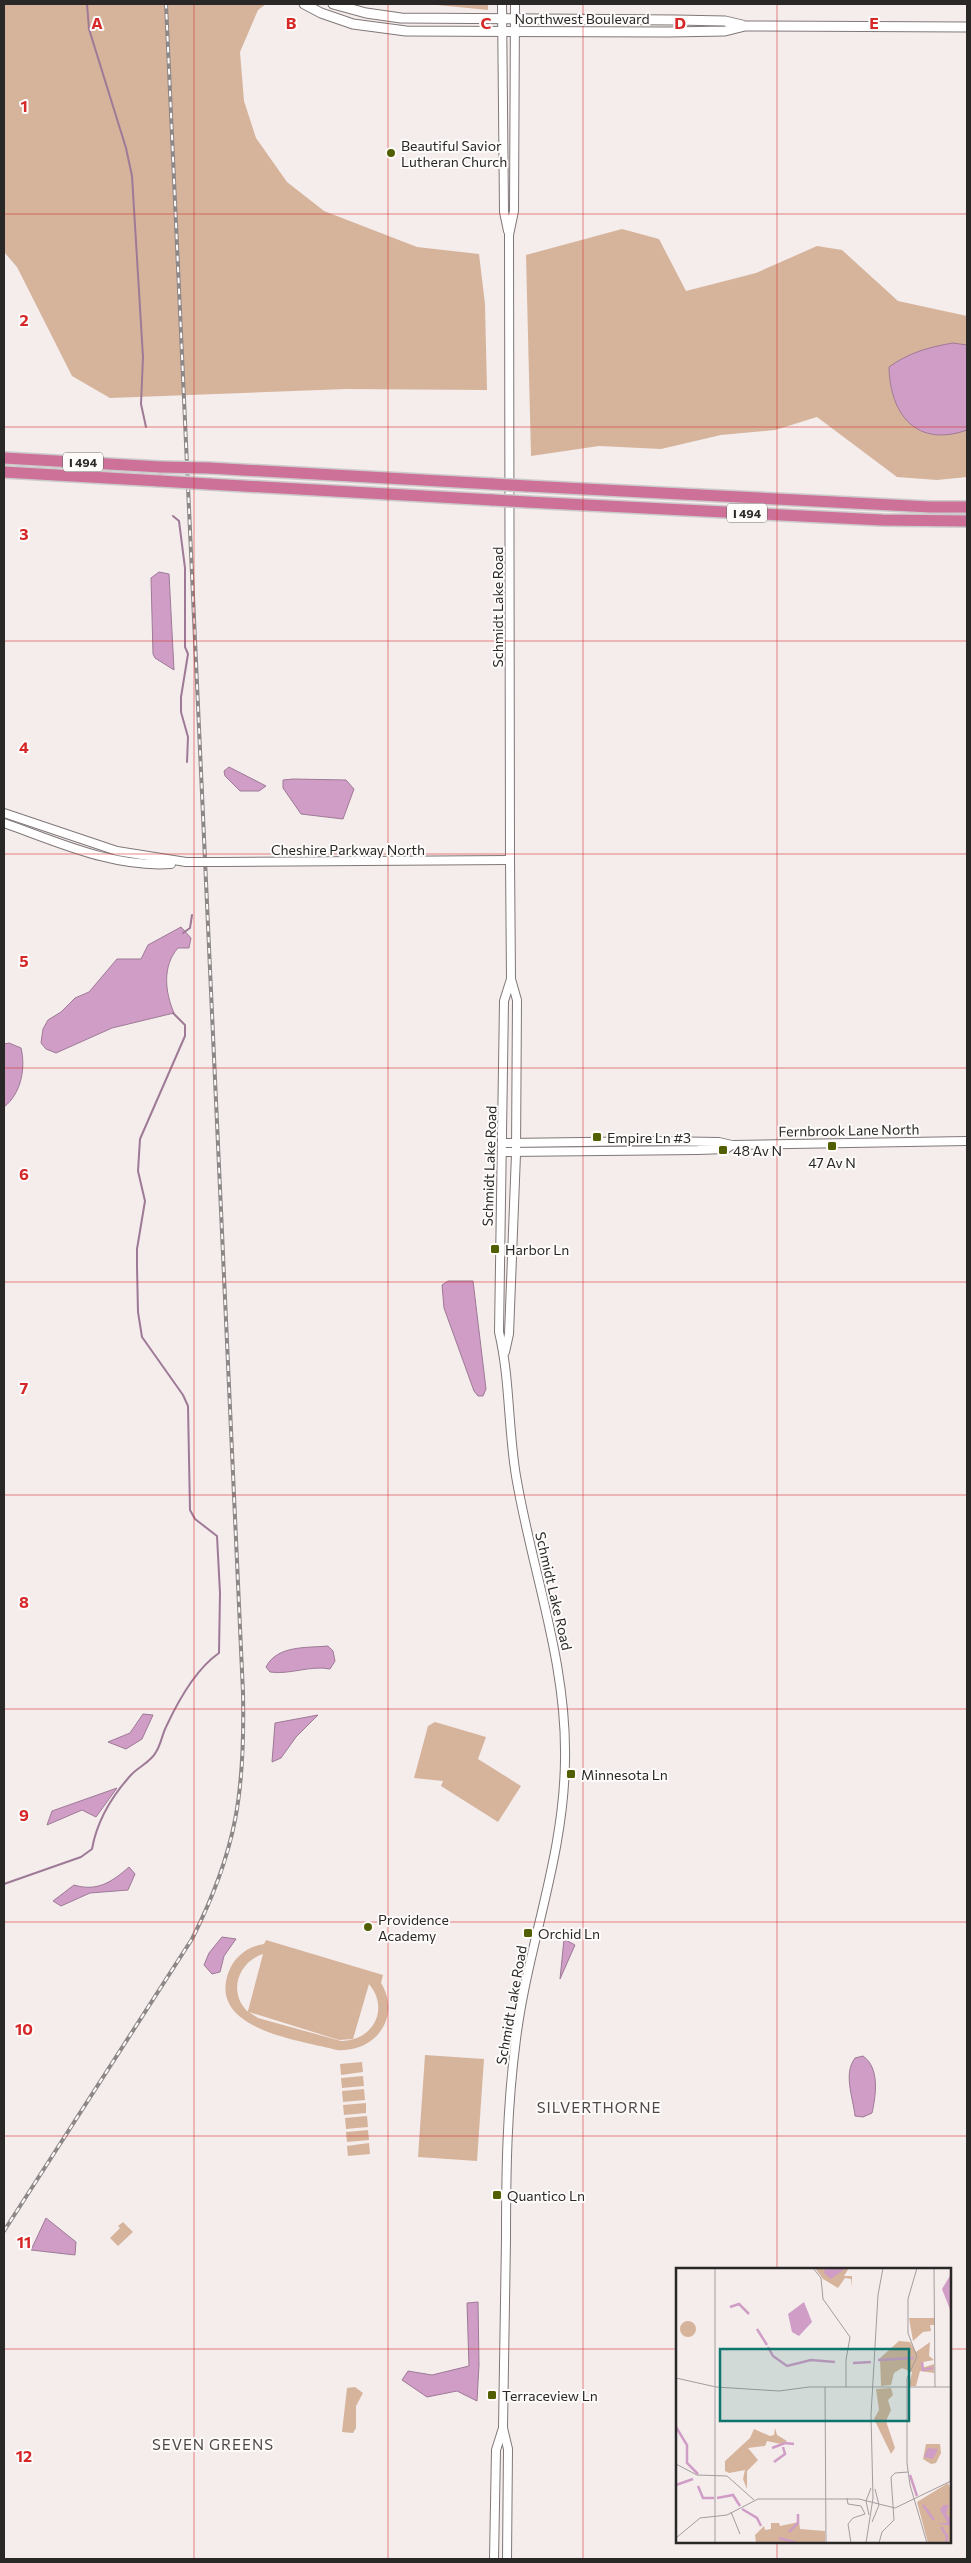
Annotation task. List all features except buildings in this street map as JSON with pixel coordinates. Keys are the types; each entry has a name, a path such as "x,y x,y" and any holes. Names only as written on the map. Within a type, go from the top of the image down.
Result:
{"highway":[{"name":"I 494","path":"4,458 930,507 967,507"},
{"name":"I 494","path":"4,472 527,502 882,520 967,521"}],"main road":[{"name":"Northwest Boulevard","path":"304,4 342,20 378,29 406,31 726,31 744,26"},
{"name":"Northwest Boulevard","path":"333,4 382,16 725,21 744,26 967,27"}],"street":[{"name":"Schmidt Lake Road","path":"502,4 504,212 509,235"},
{"name":"Schmidt Lake Road","path":"505,1354 509,1334 516,1154 517,1000 511,979 510,860 509,235 514,211 515,4"},
{"name":"Cheshire Parkway North","path":"4,813 117,852 186,862"},
{"name":"Cheshire Parkway North","path":"4,822 83,851 123,862 162,864 186,862 510,860"},
{"name":"Schmidt Lake Road","path":"507,2559 508,2449 503,2428 506,2152 510,2084 524,1991 556,1852 562,1815 565,1760 560,1674 516,1475 508,1411 505,1354 500,1332 499,1307 504,1142 504,1001 511,979"},
{"name":"Fernbrook Lane North","path":"504,1142 655,1141 732,1144 967,1141"},
{"name":"Fernbrook Lane North","path":"503,1152 516,1154 698,1150 726,1149 732,1144"},
{"name":"Schmidt Lake Road","path":"494,2559 496,2450 503,2428"}],"shaded area":[{"path":"4,4 266,4 258,10 240,52 244,101 256,138 287,182 324,211 417,247 479,254 485,304 487,390 346,389 110,398 72,376 17,267 4,252"},
{"path":"427,4 488,4 488,10"},
{"path":"622,229 659,239 686,291 756,273 817,246 842,250 898,301 967,316 967,477 937,480 897,477 817,417 775,430 721,435 661,449 599,446 531,456 526,255"},
{"path":"953,343 967,345 967,430 949,434 934,434 921,431 901,413 895,400 889,367 919,351"},
{"path":"159,572 169,574 174,670 155,658 153,654 151,578"},
{"path":"229,767 266,786 259,791 240,791 225,776 224,771"},
{"path":"283,780 346,780 354,789 343,819 301,814 283,788"},
{"path":"181,927 191,938 189,948 178,948 169,963 167,971 167,988 174,1013 112,1028 56,1053 46,1049 41,1043 43,1029 48,1020 61,1012 75,998 89,992 117,959 141,959 148,945"},
{"path":"9,1043 21,1048 23,1064 21,1080 15,1095 4,1107 4,1044"},
{"path":"448,1281 473,1281 486,1389 483,1396 478,1396 474,1391 444,1308 442,1285"},
{"path":"328,1646 333,1651 335,1661 330,1669 315,1668 278,1673 270,1672 266,1667 271,1660 285,1651"},
{"path":"143,1714 153,1715 142,1739 126,1749 108,1742 130,1733"},
{"path":"318,1715 296,1737 281,1758 272,1762 275,1723"},
{"path":"435,1722 486,1737 478,1759 521,1786 498,1822 441,1786 443,1781 414,1778 428,1726"},
{"path":"117,1788 96,1817 82,1810 47,1825 52,1811"},
{"path":"129,1867 135,1874 128,1890 90,1893 61,1906 53,1901 74,1885 90,1887 104,1884"},
{"path":"222,1937 236,1939 224,1956 220,1972 212,1974 204,1965 209,1953"},
{"path":"564,1939 575,1945 560,1979"},
{"path":"266,1940 383,1975 381,1983 387,1996 388,2008 386,2020 381,2030 363,2046 337,2050 281,2036 260,2029 243,2019 231,2007 226,1991 229,1971 239,1956 253,1947 264,1944","holes":["263,1954 248,2011 247,2011 238,1995 238,1978 247,1964","369,1984 378,2003 378,2013 375,2022 369,2030 362,2036 352,2040 341,2041 258,2018 249,2012 339,2040 353,2039"]},
{"path":"425,2055 484,2059 477,2161 418,2157"},
{"path":"863,2056 872,2067 875,2082 875,2098 872,2113 863,2117 855,2116 849,2078 851,2064 855,2058"},
{"path":"362,2062 363,2072 341,2075 340,2064"},
{"path":"363,2076 364,2086 342,2088 341,2078"},
{"path":"364,2089 365,2100 343,2102 342,2091"},
{"path":"366,2103 366,2113 344,2115 343,2105"},
{"path":"367,2116 368,2127 346,2129 345,2118"},
{"path":"368,2130 369,2140 347,2142 346,2132"},
{"path":"369,2143 370,2154 348,2156 347,2146"},
{"path":"46,2218 76,2242 75,2255 31,2250"},
{"path":"123,2222 133,2232 118,2246 110,2238"},
{"path":"478,2302 479,2365 477,2401 457,2391 427,2397 402,2380 408,2371 432,2375 469,2366 467,2303"},
{"path":"355,2387 363,2393 356,2406 356,2428 353,2433 342,2432 347,2388"}],"waterway":[{"path":"87,4 89,29 126,148 132,176 143,357 141,404 146,427"},
{"path":"173,516 179,521 185,568 185,647 188,654 181,697 181,712 188,737 187,762"},
{"path":"183,933 190,928 192,915"},
{"path":"4,1884 81,1857 92,1849 97,1829 111,1801 131,1775 154,1756 171,1717 188,1686 219,1653 220,1593 217,1536 195,1519 190,1510 188,1406 183,1395 142,1337 138,1312 137,1249 145,1201 138,1171 140,1139 185,1036 185,1025 173,1013"}],"railway":[{"path":"4,2231 192,1939 219,1877 228,1848 240,1790 243,1693 166,4"}],"place":[{"name":"Beautiful Savior Lutheran Church","path":"391,153"},
{"name":"Empire Ln #3","path":"597,1137"},
{"name":"47 Av N","path":"832,1146"},
{"name":"48 Av N","path":"723,1150"},
{"name":"Harbor Ln","path":"495,1249"},
{"name":"Minnesota Ln","path":"571,1774"},
{"name":"Providence Academy","path":"368,1927"},
{"name":"Orchid Ln","path":"528,1933"},
{"name":"Quantico Ln","path":"497,2195"},
{"name":"Terraceview Ln","path":"492,2395"}],"district":[{"name":"SILVERTHORNE","path":"599,2107"},
{"name":"SEVEN GREENS","path":"213,2444"}]}
